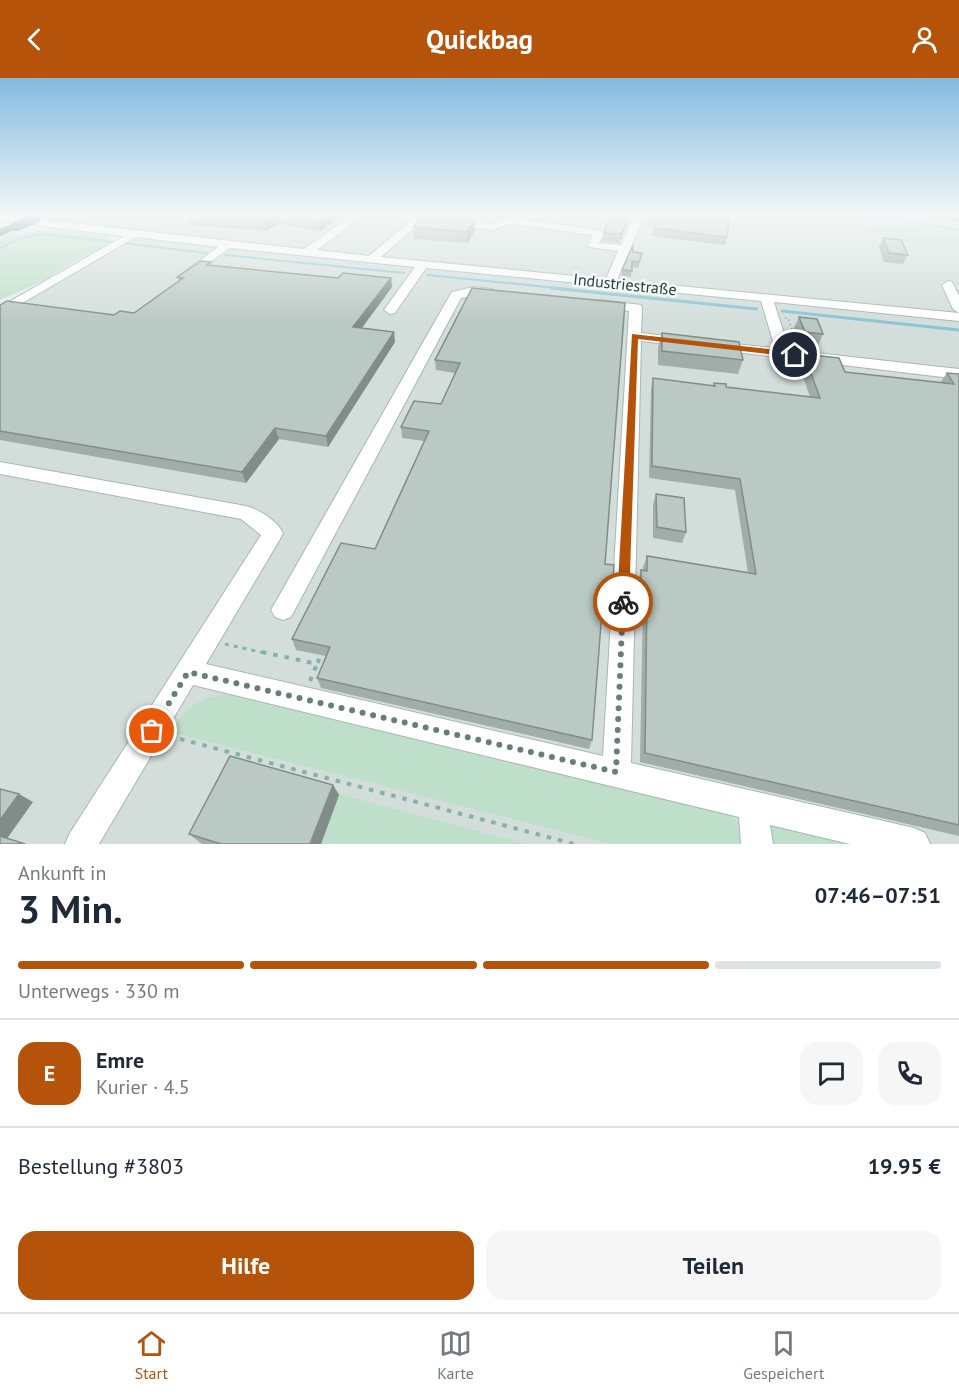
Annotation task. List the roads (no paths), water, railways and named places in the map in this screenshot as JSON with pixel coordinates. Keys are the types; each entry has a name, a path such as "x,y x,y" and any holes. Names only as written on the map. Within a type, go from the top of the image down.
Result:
{"street":[{"path":"0,312 107,250"},
{"path":"178,282 222,250"},
{"name":"Industriestraße","path":"274,250 959,317"},
{"path":"306,253 311,250"},
{"path":"372,259 383,250"},
{"path":"610,282 624,250"},
{"path":"390,310 422,266"},
{"path":"948,285 959,309"},
{"path":"284,610 456,295 473,291 508,295"},
{"path":"766,298 783,353"},
{"path":"590,303 636,308 616,772"},
{"path":"634,336 959,374"},
{"path":"0,468 246,513 273,532 81,844"},
{"path":"188,672 914,844"},
{"path":"753,806 757,844"}],"waterway":[{"path":"179,250 207,253"},
{"path":"225,255 404,273"},
{"path":"427,275 567,289"},
{"path":"552,288 757,309"},
{"path":"782,311 959,330"}]}
